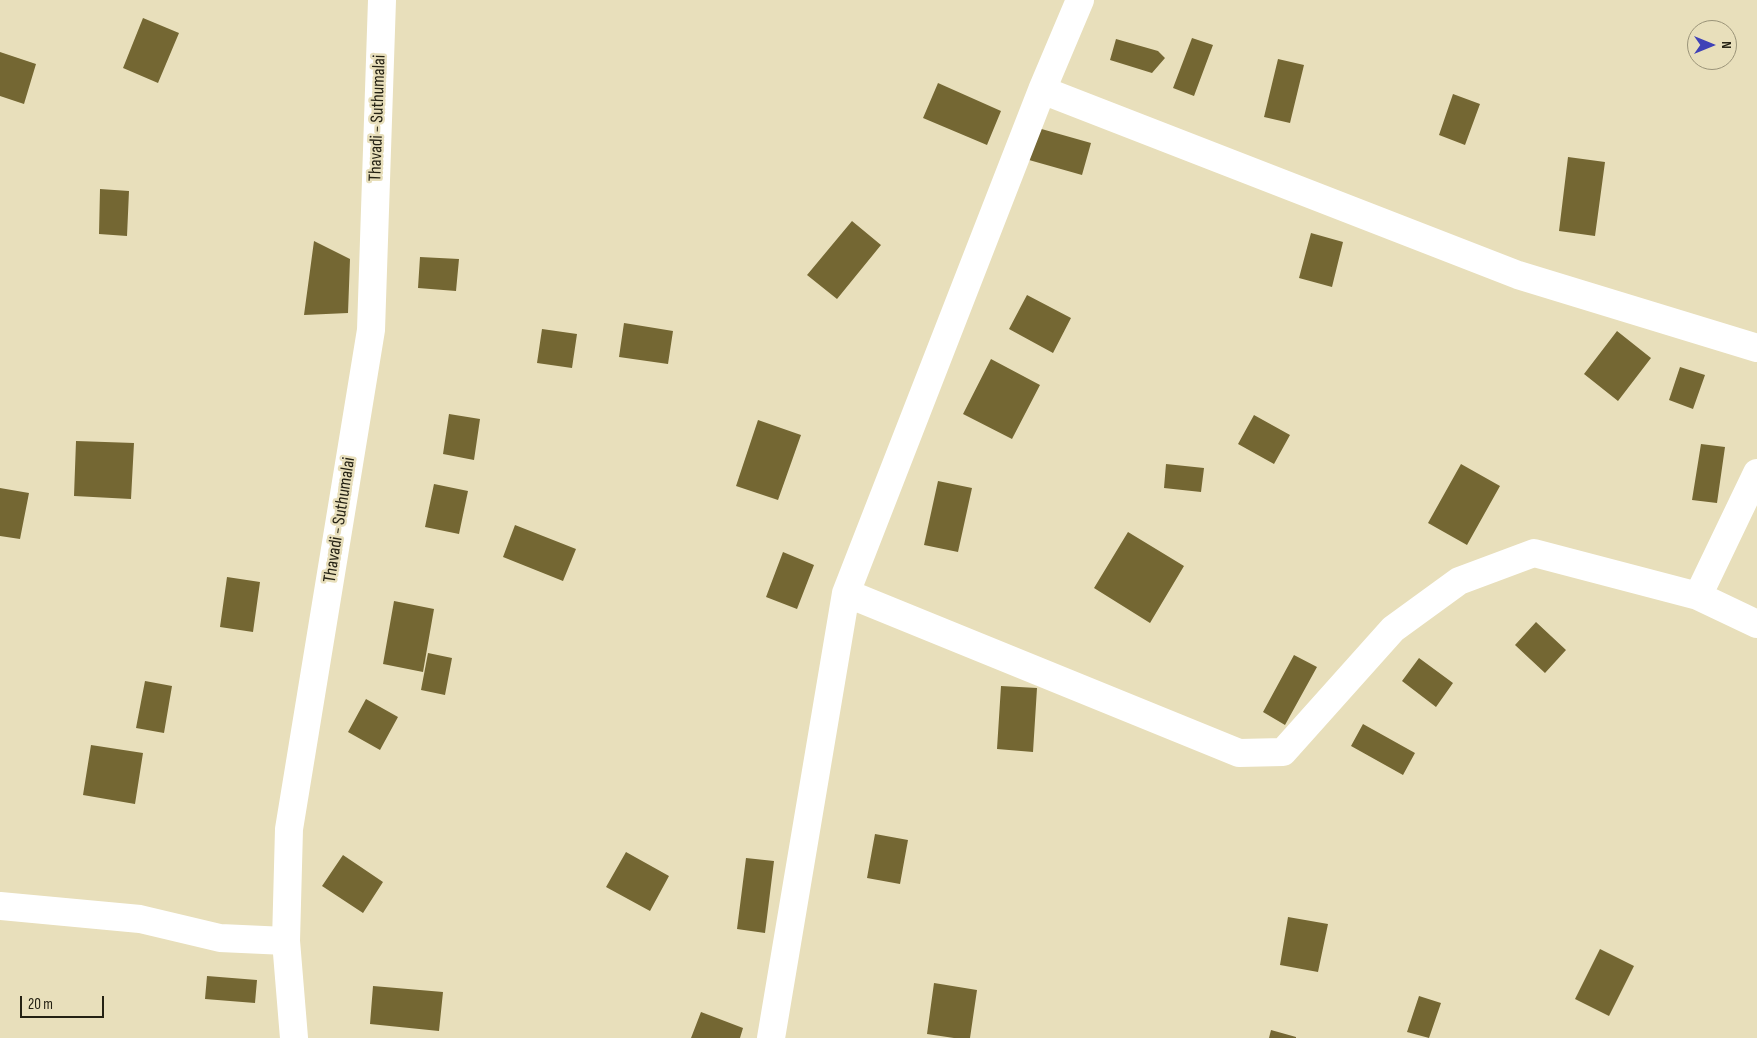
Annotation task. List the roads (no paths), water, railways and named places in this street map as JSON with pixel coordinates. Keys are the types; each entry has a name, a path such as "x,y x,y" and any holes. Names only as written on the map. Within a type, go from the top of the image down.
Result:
{"street":[{"name":"Thavadi - Suthumalai","path":"294,1038 286,941 289,829 371,330 382,0"},
{"path":"771,1038 846,593 1042,90 1080,0"},
{"path":"1042,90 1518,275 1757,348"},
{"path":"1698,596 1757,473"},
{"path":"846,593 1239,753 1283,752 1393,629 1459,581 1534,553 1698,596 1757,624"},
{"path":"0,906 140,919 220,938 286,941"}]}
